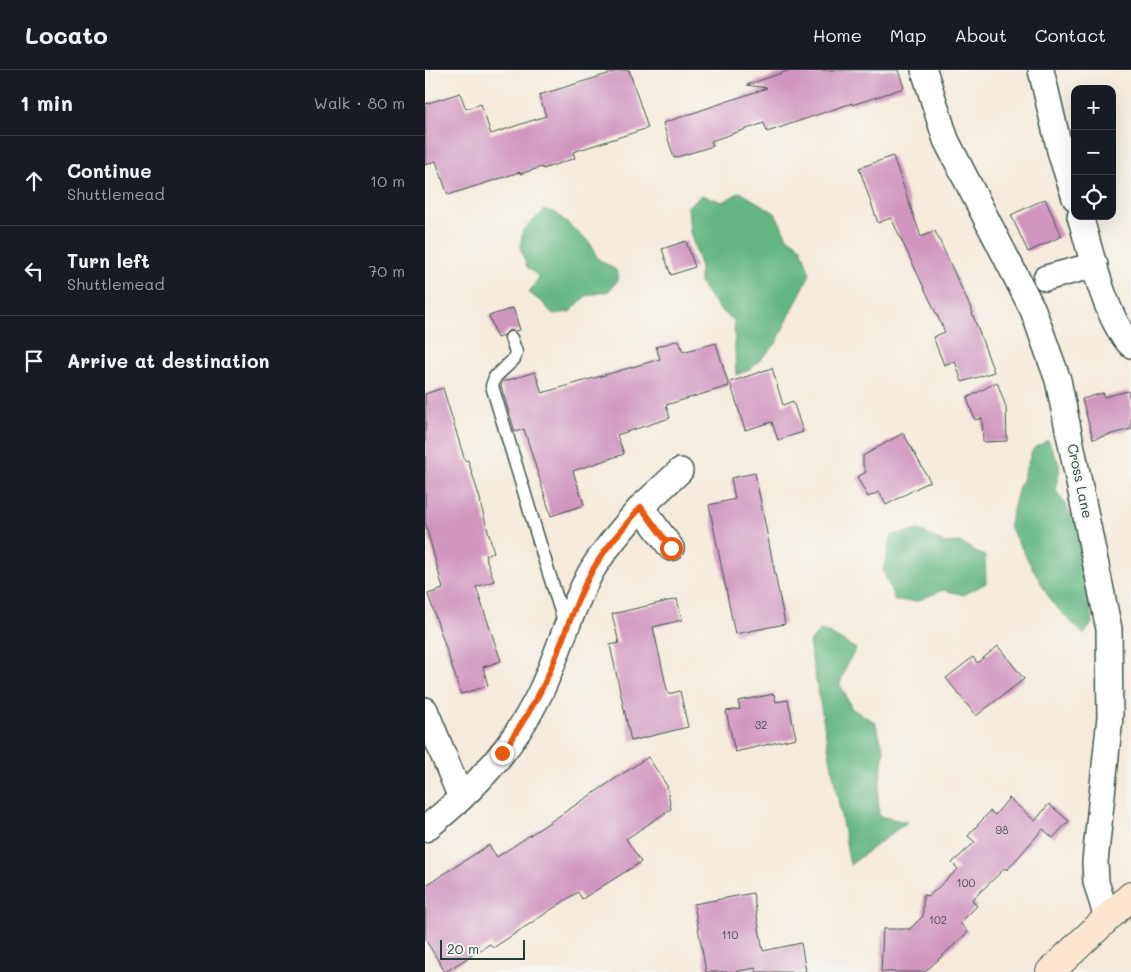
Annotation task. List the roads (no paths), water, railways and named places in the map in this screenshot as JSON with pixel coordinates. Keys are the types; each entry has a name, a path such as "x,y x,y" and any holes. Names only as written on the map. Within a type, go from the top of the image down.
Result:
{"main road":[{"path":"1050,972 1131,896"}],"street":[{"name":"Cross Lane","path":"923,70 946,140 1033,310 1059,380 1109,629 1110,717 1095,862 1096,882 1107,918"},
{"path":"1041,70 1061,155 1071,186"},
{"path":"1081,220 1108,307 1124,338 1131,345"},
{"path":"1045,278 1095,265"},
{"path":"425,829 461,798 486,772 518,730 539,694 592,570 641,507 680,471"},
{"path":"641,507 671,548"},
{"path":"425,710 461,798"}],"lane":[{"path":"511,338 515,352 513,359 495,376 492,386 545,564 567,629"}]}
